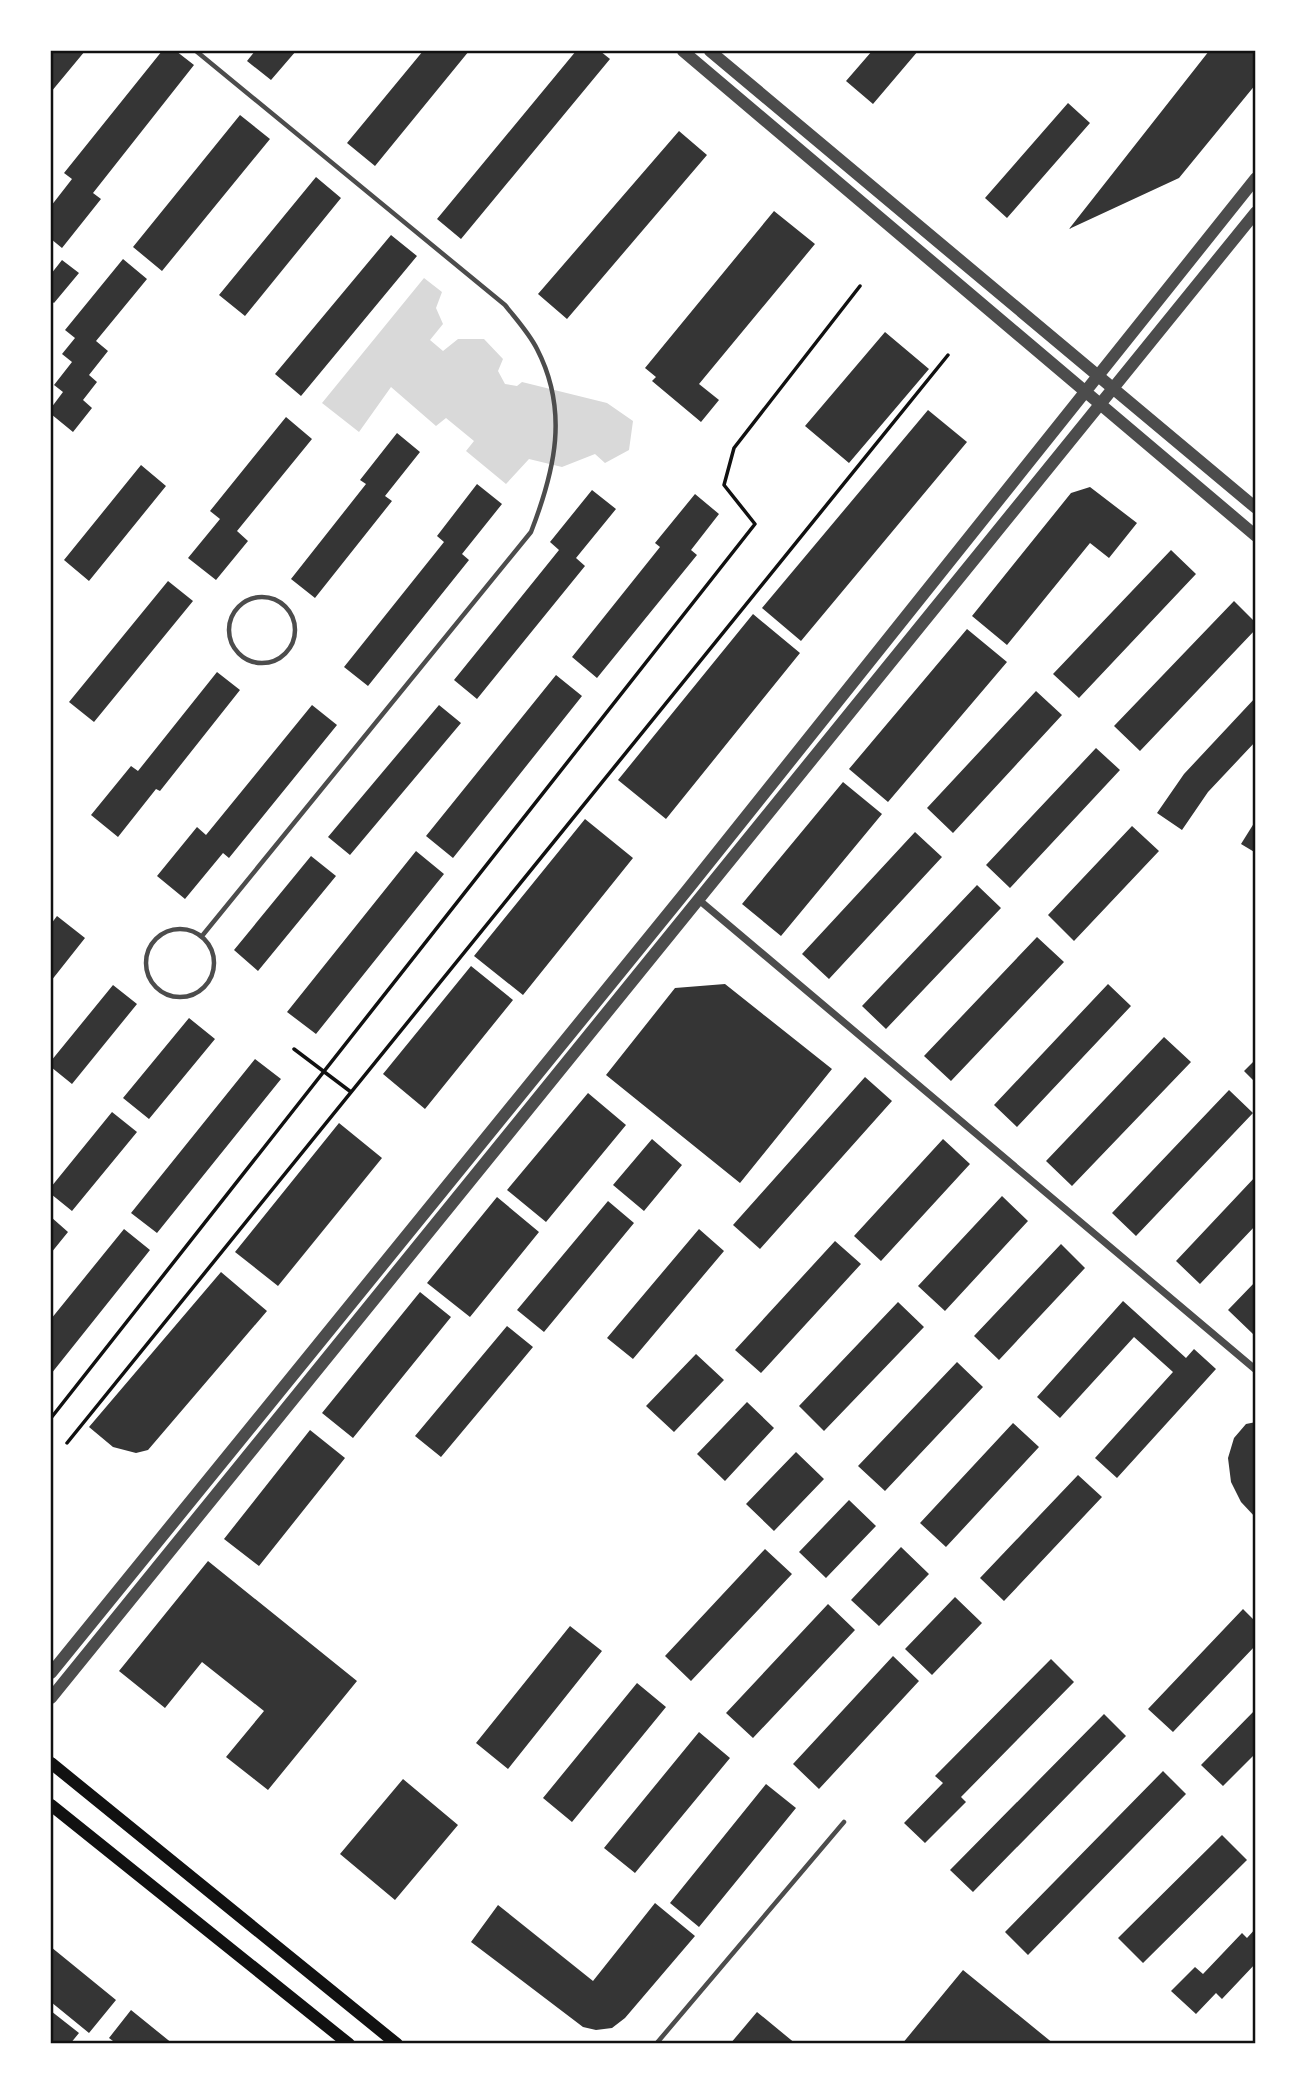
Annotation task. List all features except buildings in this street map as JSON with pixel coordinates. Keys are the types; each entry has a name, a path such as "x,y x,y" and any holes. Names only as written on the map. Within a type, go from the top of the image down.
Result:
{"main road":[{"path":"51,1763 397,2044"},
{"path":"51,1805 349,2044"}],"street":[{"path":"683,51 1256,536"},
{"path":"710,51 1256,508"},
{"path":"51,1674 679,900 1256,178"},
{"path":"51,1698 1256,212"},
{"path":"699,900 1256,1370"}],"lane":[{"path":"196,51 505,305 536,346 549,375 556,434 549,486 531,531 202,936"},
{"path":"268,597 287,608 295,629 288,650 280,658 260,663 240,656 229,638 229,627 237,608 246,600 268,597"},
{"path":"185,929 202,936 212,950 214,968 207,984 193,995 175,997 159,990 148,976 146,958 153,942 168,931 185,929"},
{"path":"656,2044 844,1822"}],"path":[{"path":"51,1418 321,1071 755,524 723,485 734,449 860,286"},
{"path":"67,1443 948,355"},
{"path":"294,1049 351,1093"}],"shaded area":[{"path":"424,278 442,292 436,308 443,324 430,340 443,351 458,339 484,339 503,359 498,371 505,384 517,386 522,382 607,403 633,421 629,450 605,463 595,454 562,467 529,459 506,484 466,451 474,441 446,418 436,426 391,387 359,432 322,403"}]}
